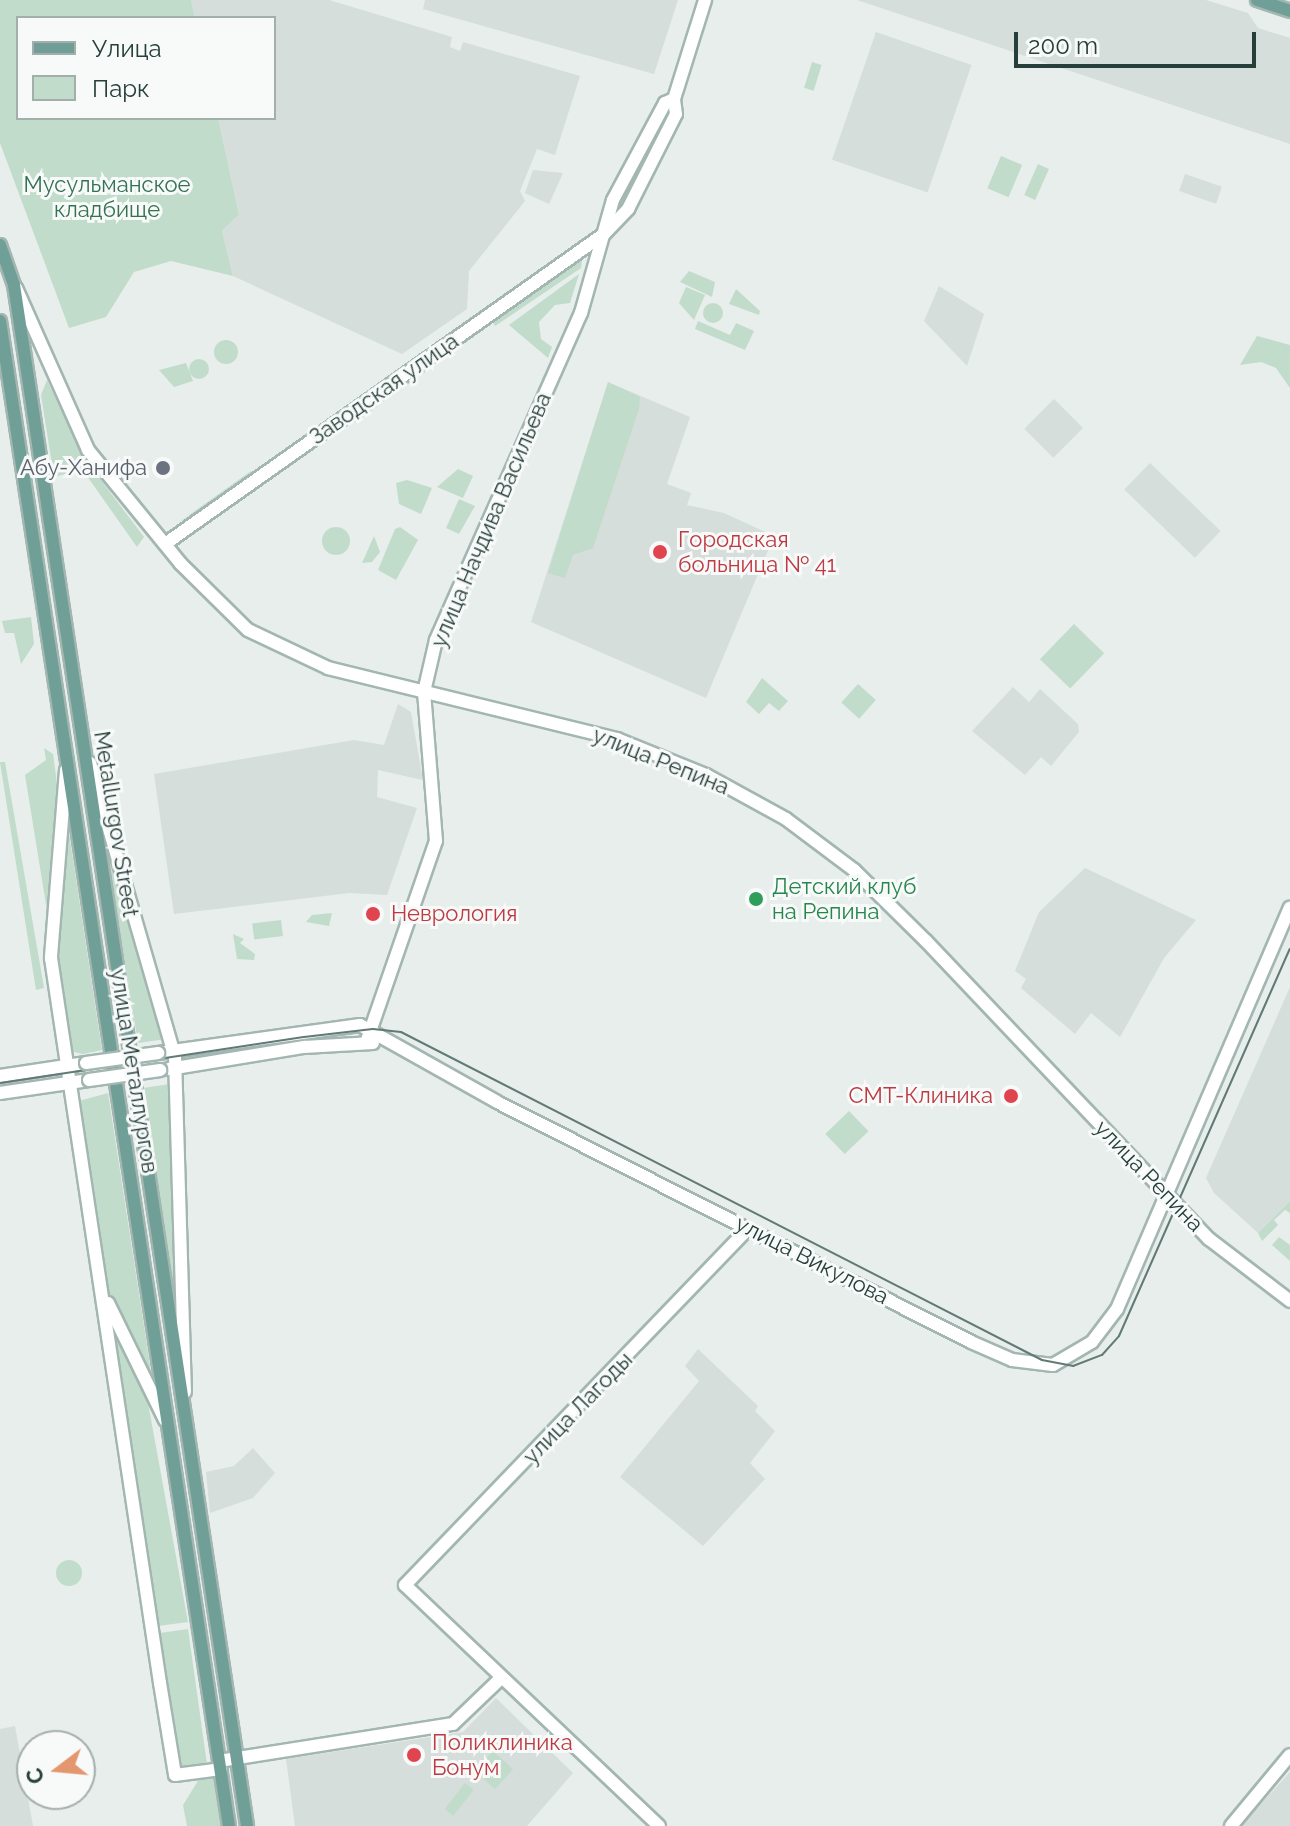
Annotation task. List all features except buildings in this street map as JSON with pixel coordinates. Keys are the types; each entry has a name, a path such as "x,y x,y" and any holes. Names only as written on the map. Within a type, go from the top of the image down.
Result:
{"main road":[{"path":"1257,0 1290,11"},
{"name":"Metallurgov Street","path":"0,245 14,285 186,1411"},
{"name":"улица Металлургов","path":"0,321 229,1826"},
{"path":"186,1411 247,1826"}],"street":[{"name":"улица Начдива Васильева","path":"368,1037 436,841 424,692 436,640 581,313 613,200 665,103 674,99 705,0"},
{"name":"Заводская улица","path":"165,544 604,234"},
{"name":"улица Репина","path":"0,261 38,328 63,401 88,450 165,544 248,630 310,662 617,739 706,775 786,819 854,870 915,930 1164,1195 1234,1260 1290,1301"},
{"path":"82,736 177,1067 186,1411"},
{"path":"67,755 51,958 175,1775 237,1758 453,1724 501,1678 659,1826"},
{"name":"улица Викулова","path":"368,1037 388,1044 971,1342 1012,1360 1053,1365 1084,1349 1106,1325 1290,908"},
{"path":"0,1076 360,1025 368,1037 0,1093"},
{"name":"улица Лагоды","path":"501,1678 405,1585 748,1229"},
{"path":"103,1293 168,1427"},
{"path":"1231,1826 1290,1755"}],"shaded area":[{"path":"191,0 329,0 452,37 450,47 460,51 463,42 580,76 555,155 537,149 520,191 525,201 469,271 467,309 402,354 233,276 222,231 239,213 218,120 276,120 276,16 195,16"},
{"path":"425,0 678,0 654,74 423,9"},
{"path":"857,0 1206,0 1248,13 1258,28 1290,38 1290,144"},
{"path":"876,32 971,65 928,193 832,160"},
{"path":"533,170 563,173 549,204 525,193"},
{"path":"1185,174 1222,187 1216,204 1179,191"},
{"path":"939,286 984,314 967,366 924,321"},
{"name":"Городская больница № 41","path":"608,382 690,417 667,484 691,493 687,505 724,513 774,536 706,698 531,622"},
{"path":"1054,399 1083,428 1053,458 1024,429"},
{"path":"1150,463 1220,531 1195,558 1124,490"},
{"path":"1013,687 1029,702 1040,689 1078,724 1079,732 1051,766 1041,757 1025,775 972,731"},
{"path":"398,704 411,712 423,780 378,770 377,797 417,808 387,895 349,893 174,914 154,774 354,740 384,745"},
{"path":"1085,868 1196,920 1164,958 1120,1037 1091,1013 1075,1034 1021,988 1026,979 1015,971 1039,912"},
{"path":"1290,987 1290,1201 1258,1233 1214,1193 1206,1178"},
{"path":"698,1349 758,1406 755,1411 775,1431 750,1463 765,1479 703,1546 620,1477 699,1381 685,1366"},
{"path":"253,1448 275,1473 253,1498 210,1513 206,1472 234,1466"},
{"path":"496,1698 573,1773 527,1826 295,1826 286,1759 463,1732"},
{"path":"15,1726 16,1810 30,1810 33,1826 0,1826 0,1729"},
{"path":"1290,1772 1290,1826 1241,1826"}],"green space":[{"name":"Мусульманское кладбище","path":"0,0 191,0 195,16 16,16 16,120 218,120 239,214 222,231 233,276 171,261 134,272 106,317 69,328 0,143"},
{"path":"812,62 822,65 814,91 804,88"},
{"path":"671,104 669,120 619,213 609,221"},
{"path":"1001,156 1022,165 1008,197 987,188"},
{"path":"1038,164 1049,169 1035,200 1024,195"},
{"path":"583,254 581,268 495,326 492,320"},
{"path":"689,271 715,282 712,297 680,282"},
{"path":"579,274 570,303 555,305 539,322 541,339 552,347 548,358 509,325"},
{"path":"686,287 705,295 694,320 679,303"},
{"path":"736,289 760,311 759,315 729,304"},
{"path":"709,303 717,303 723,313 717,323 709,323 703,317 703,309"},
{"path":"698,321 730,335 736,323 754,331 745,350 695,329"},
{"path":"1257,336 1290,345 1290,388 1276,368 1261,362 1240,365"},
{"path":"226,340 237,347 238,352 231,363 226,364 215,357 214,352 221,341"},
{"path":"195,359 203,359 209,369 203,379 195,379 189,373 189,365"},
{"path":"186,363 193,381 174,387 159,370"},
{"path":"426,366 430,369 354,423 352,420"},
{"path":"47,380 86,462 80,470 54,477 41,395"},
{"path":"608,382 640,397 639,409 593,548 573,555 565,578 548,573"},
{"path":"88,463 144,537 137,547 82,469"},
{"path":"458,469 473,476 463,498 437,487"},
{"path":"251,471 252,477 178,523"},
{"path":"407,480 432,488 421,514 399,504 396,483"},
{"path":"459,499 475,506 459,534 446,528"},
{"path":"336,527 346,531 350,541 346,551 336,555 326,551 322,541 326,531"},
{"path":"400,527 418,540 396,580 378,570 395,529"},
{"path":"374,536 380,552 372,562 362,563"},
{"path":"31,617 34,644 21,664 14,633 5,633 2,621"},
{"path":"1074,624 1104,653 1070,688 1040,659"},
{"path":"762,678 788,701 779,711 769,703 759,714 746,702"},
{"path":"858,684 876,700 859,719 841,703"},
{"path":"44,748 53,754 58,791 49,923 25,775 46,760"},
{"path":"0,762 5,762 44,988 36,990"},
{"path":"100,808 166,1039 138,1043"},
{"path":"66,813 102,1050 83,1054 70,1051 57,971"},
{"path":"332,913 329,926 306,922 312,915"},
{"path":"281,920 283,936 254,939 252,924"},
{"path":"233,934 244,939 240,943 255,954 254,960 237,959"},
{"path":"170,1084 171,1088 182,1345 143,1088"},
{"path":"108,1093 152,1378 108,1292 79,1106 79,1101"},
{"path":"849,1111 868,1131 845,1154 825,1134"},
{"path":"1290,1201 1290,1213 1285,1210 1274,1220 1278,1225 1262,1241 1258,1233"},
{"path":"1279,1237 1290,1245 1290,1261 1272,1245"},
{"path":"110,1323 148,1403 188,1622 158,1626"},
{"path":"69,1560 78,1564 82,1573 78,1582 69,1586 60,1582 56,1573 60,1564"},
{"path":"188,1629 207,1764 179,1768 160,1633"},
{"path":"493,1751 513,1769 495,1789 475,1771"},
{"path":"213,1774 221,1826 187,1826 183,1805 201,1776"},
{"path":"465,1783 474,1790 453,1816 445,1809"}],"tram line":[{"path":"0,1083 304,1037 373,1029 401,1032 1042,1360 1073,1366 1102,1355 1119,1336 1290,949"}],"place":[{"name":"Абу-Ханифа","path":"163,468"},
{"name":"Городская больница № 41","path":"660,552"},
{"name":"Детский клуб на Репина","path":"756,899"},
{"name":"Неврология","path":"373,914"},
{"name":"СМТ-Клиника","path":"1011,1096"},
{"name":"Поликлиника Бонум","path":"414,1755"}]}
